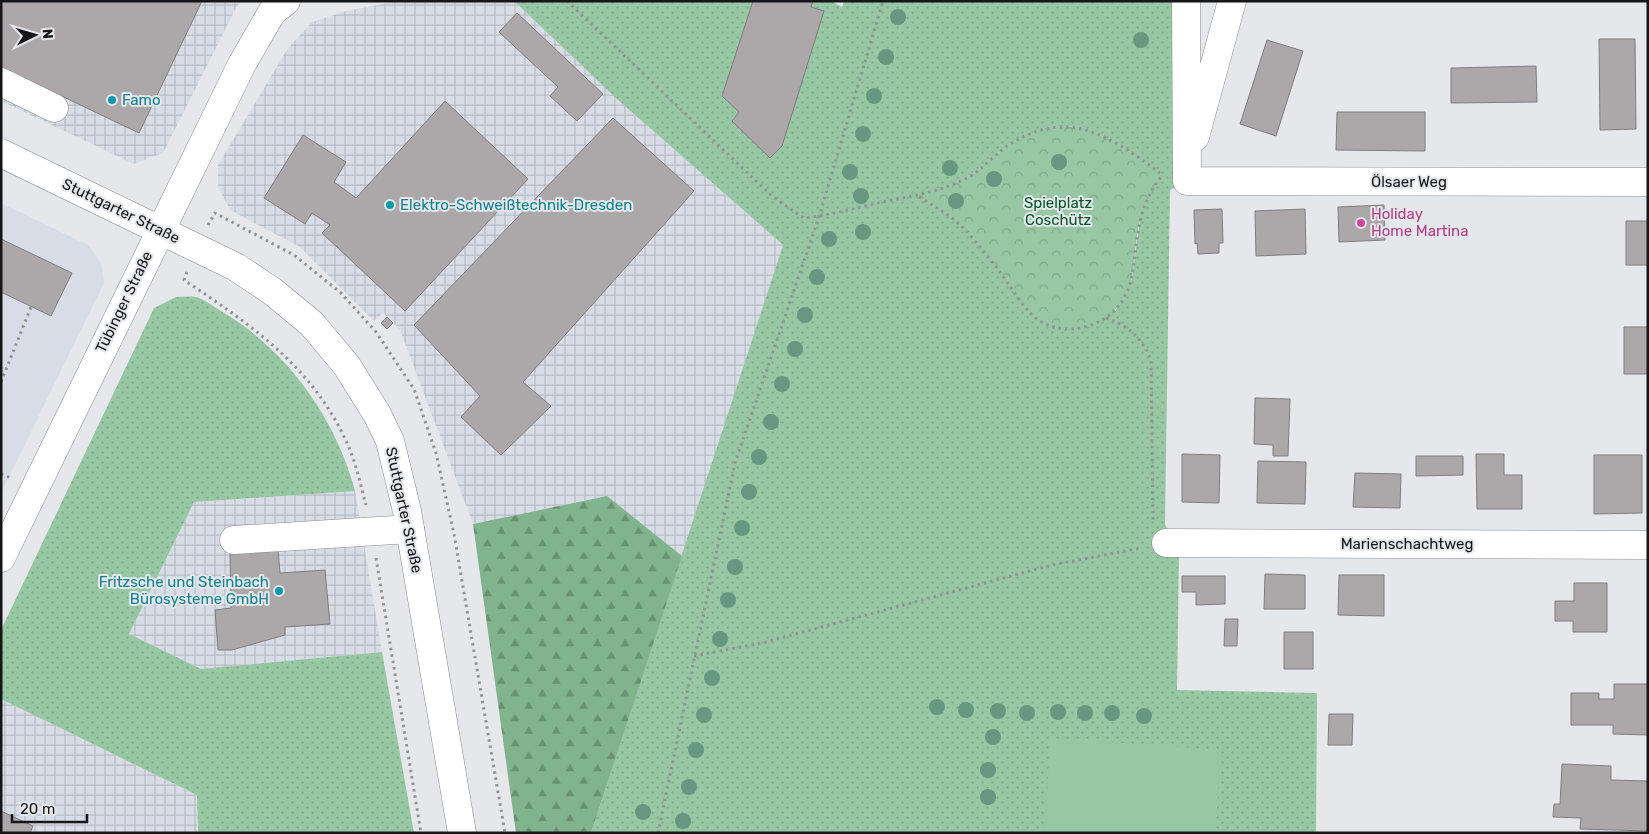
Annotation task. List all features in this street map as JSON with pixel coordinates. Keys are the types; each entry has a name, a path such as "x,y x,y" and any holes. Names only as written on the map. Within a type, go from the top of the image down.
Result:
{"street":[{"path":"1179,173 1186,1"},
{"path":"1179,173 1204,109 1232,1"},
{"name":"Tübinger Straße","path":"1,558 160,229 273,5"},
{"path":"1,82 54,108"},
{"name":"Stuttgarter Straße","path":"1,153 236,267 272,291 312,324 347,366 377,414 390,441 410,529 462,833"},
{"name":"Ölsaer Weg","path":"1179,173 1648,182"},
{"path":"234,540 410,529"},
{"name":"Marienschachtweg","path":"1166,543 1648,545"}],"path":[{"path":"567,1 773,197 804,218 918,196 969,176 1016,140 1050,126 1082,127 1179,173"},
{"path":"658,833 735,463 819,216 883,1"},
{"path":"918,196 950,215 970,235 1018,298 1039,320 1062,330 1098,323 1115,311 1126,295 1132,278 1141,213 1148,194 1179,173"},
{"path":"421,833 372,532 350,450 318,391 292,360 244,320 184,280 214,213 294,254 341,293 376,332 414,389 436,453 454,534 504,833"},
{"path":"1,382 31,306"},
{"path":"694,656 762,643 1052,565 1166,543 1153,524 1152,360 1146,347 1134,332 1120,323 1106,318"}],"shaded area":[{"name":"Famo","path":"1,1 241,1 163,153 134,164 1,101"},
{"path":"398,1 514,1 617,99 783,245 682,556 607,496 473,524 400,330 383,313 374,321 300,247 230,210 218,187 218,165 288,48 312,22 346,11"},
{"path":"1,203 88,245 101,263 104,283 1,493"},
{"path":"355,491 382,652 201,669 129,634 194,502"},
{"path":"1,699 197,795 197,833 1,833"}],"green space":[{"path":"514,1 831,1 842,7 844,1 1186,1 1187,181 1170,190 1165,524 1179,554 1177,690 1317,693 1316,833 591,833 783,245 617,99","holes":["1050,126 1082,127 1113,141 1162,175 1148,194 1141,213 1132,278 1126,295 1115,311 1039,320 973,236 945,211 919,197 969,176 1016,140"]},
{"name":"Spielplatz Coschütz","path":"1050,126 1082,127 1113,141 1163,175 1150,194 1143,211 1128,291 1118,307 1104,319 1075,329 1063,329 1045,324 1028,311 996,266 970,235 946,214 918,196 969,176 1016,140"},
{"path":"176,297 195,297 208,303 245,327 287,365 321,412 335,437 355,491 194,502 129,634 201,669 382,652 414,833 198,833 197,795 1,699 1,630 154,308"},
{"path":"607,496 682,556 591,833 516,833 473,524"},
{"path":"1051,738 1221,750 1215,833 1044,833"}],"building":[{"name":"Famo","path":"1,1 202,1 139,133 1,67"},
{"path":"753,1 813,1 811,7 824,11 782,146 770,158 732,121 739,112 722,96"},
{"path":"517,13 603,94 577,121 550,96 558,87 499,32"},
{"path":"1599,39 1635,39 1636,129 1600,130"},
{"path":"1267,40 1303,51 1276,136 1240,124"},
{"path":"1536,66 1537,102 1451,103 1451,68"},
{"name":"Elektro-Schweißtechnik-Dresden","path":"445,101 528,179 405,311 322,233 330,225 312,213 305,224 264,198 303,135 346,162 334,182 356,198"},
{"path":"1337,112 1425,112 1425,151 1336,150"},
{"path":"613,118 694,191 523,382 551,406 501,455 461,417 480,396 414,325"},
{"name":"Holiday Home Martina","path":"1384,205 1385,240 1339,242 1338,207"},
{"path":"1222,209 1223,243 1219,243 1219,253 1198,254 1197,243 1195,244 1194,210"},
{"path":"1305,209 1306,254 1256,256 1255,211"},
{"path":"1626,221 1648,221 1648,265 1626,265"},
{"path":"1,239 72,273 51,316 1,292"},
{"path":"387,317 393,323 387,329 381,323"},
{"path":"1624,327 1648,327 1648,374 1624,374"},
{"path":"1255,398 1290,399 1288,456 1273,456 1273,445 1254,444"},
{"path":"1182,454 1220,455 1219,503 1182,502"},
{"path":"1476,454 1504,454 1504,475 1522,475 1522,509 1477,509"},
{"path":"1594,455 1642,455 1642,513 1594,514"},
{"path":"1416,456 1463,456 1463,475 1416,476"},
{"path":"1258,461 1306,462 1305,504 1257,503"},
{"path":"1355,473 1401,474 1400,508 1353,507"},
{"name":"Fritzsche und Steinbach Bürosysteme GmbH","path":"278,549 280,573 325,570 330,624 285,627 285,635 232,650 218,650 215,610 231,608 230,552"},
{"path":"1265,574 1305,575 1305,609 1264,609"},
{"path":"1339,575 1384,575 1384,616 1338,615"},
{"path":"1182,576 1225,576 1225,604 1196,605 1196,592 1182,592"},
{"path":"1574,583 1607,583 1607,632 1573,632 1573,621 1555,621 1555,601 1574,601"},
{"path":"1225,619 1238,619 1237,646 1224,646"},
{"path":"1284,632 1313,632 1313,669 1284,669"},
{"path":"1614,684 1648,684 1648,735 1613,734 1613,725 1571,725 1571,693 1599,693 1599,699 1614,699"},
{"path":"1329,714 1353,714 1352,745 1328,745"},
{"path":"1562,764 1611,766 1611,780 1648,781 1648,831 1580,829 1581,818 1553,817 1554,804 1560,804"},
{"path":"1,811 33,826 30,833 1,833"}],"place":[{"name":"Famo","path":"112,100"},
{"name":"Elektro-Schweißtechnik-Dresden","path":"390,205"},
{"name":"Holiday Home Martina","path":"1361,223"},
{"name":"Fritzsche und Steinbach Bürosysteme GmbH","path":"279,591"}]}
